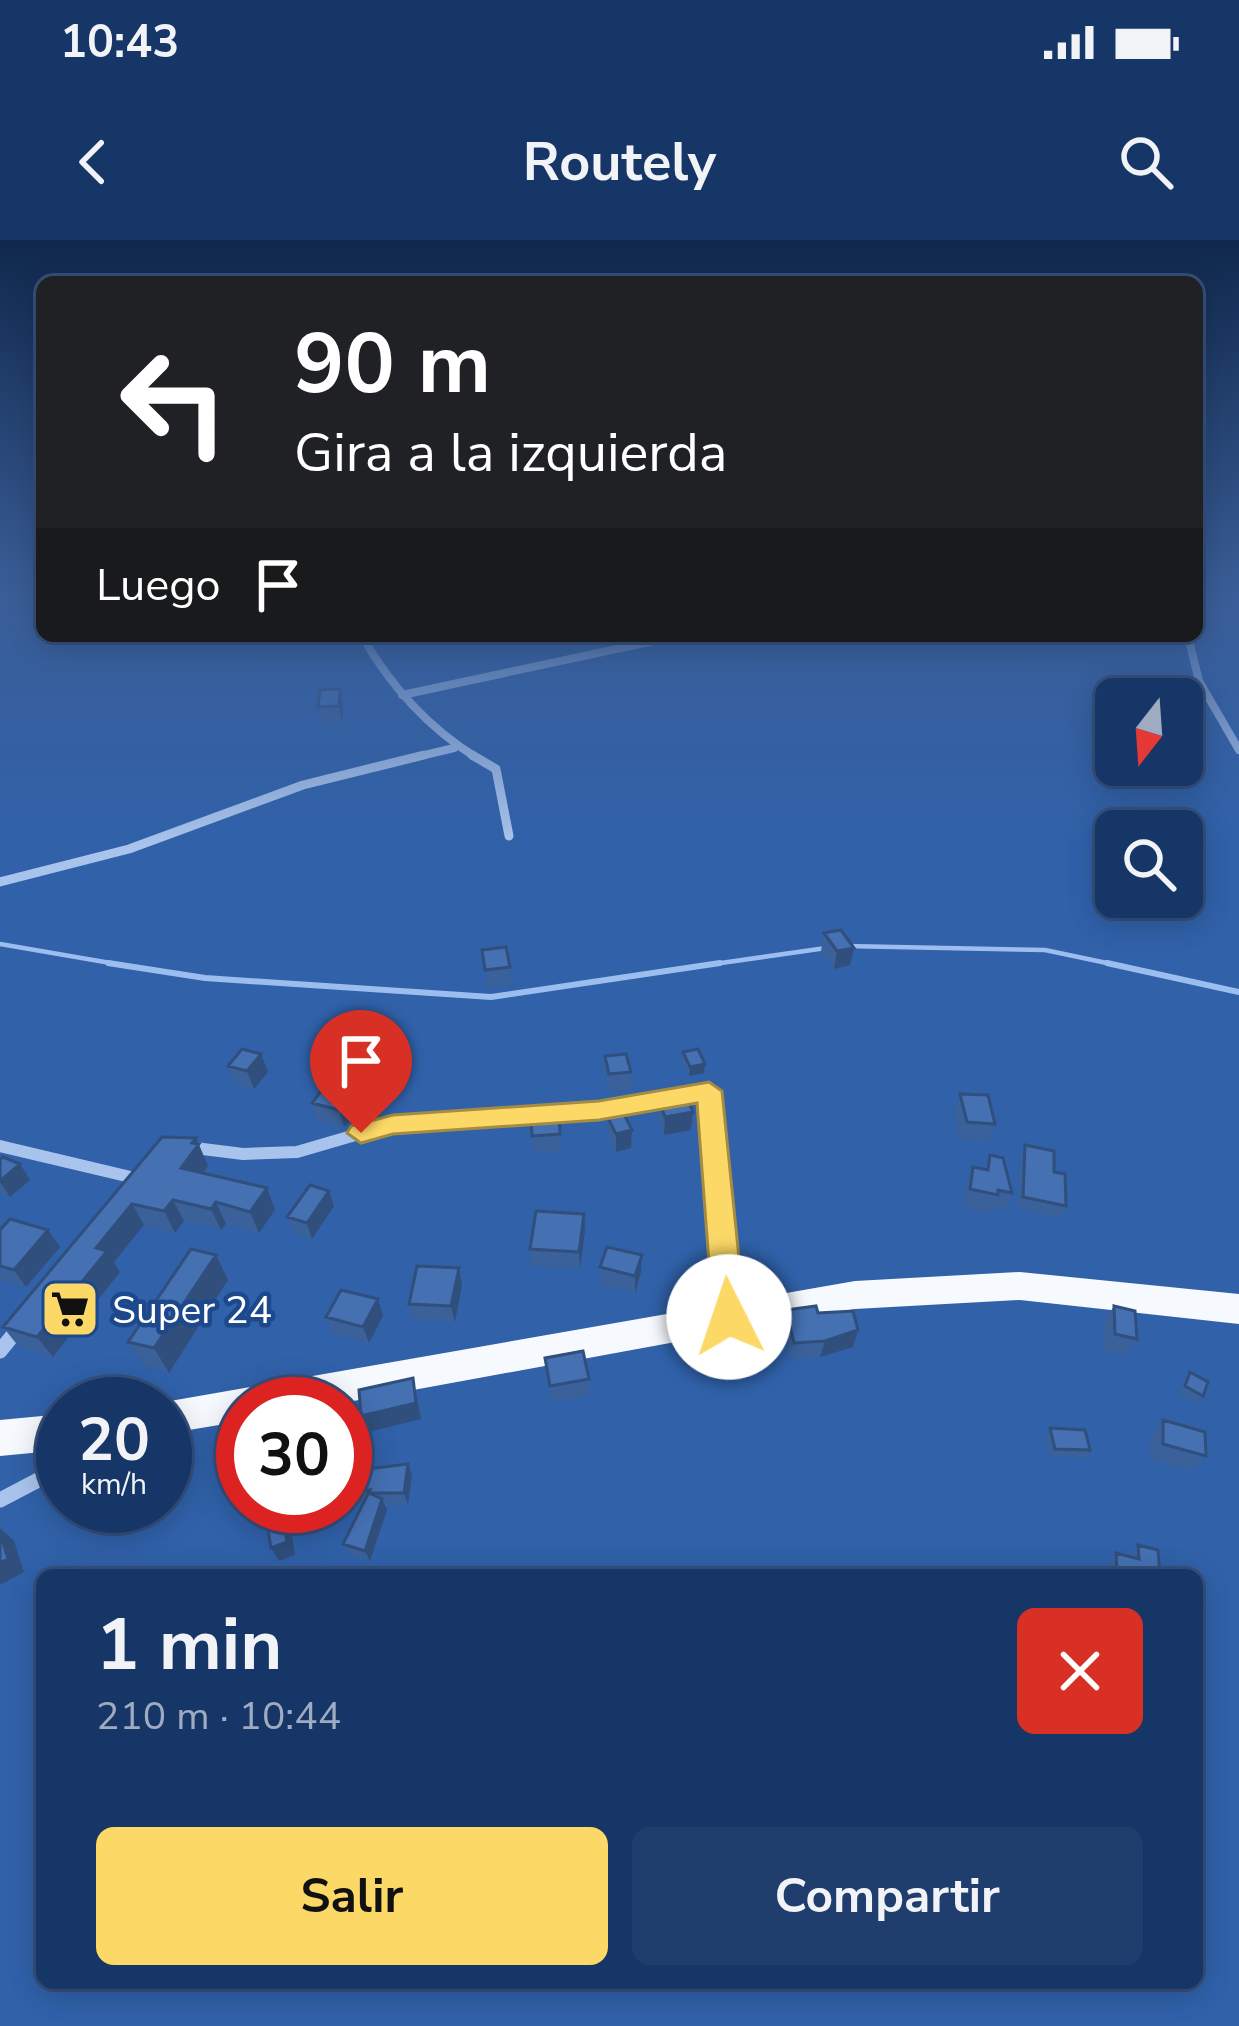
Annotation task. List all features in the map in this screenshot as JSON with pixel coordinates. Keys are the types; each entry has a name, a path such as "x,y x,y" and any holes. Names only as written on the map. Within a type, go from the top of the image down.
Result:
{"highway":[{"path":"372,1381 855,1294 1020,1286 1239,1309"},
{"path":"0,1438 36,1435"}],"street":[{"path":"391,678 454,748 496,769 509,836"},
{"path":"402,695 480,678"},
{"path":"1199,678 1239,750"},
{"path":"0,882 129,849 302,785 454,748"},
{"path":"174,1146 243,1154 297,1152 393,1124 599,1111 709,1091 729,1317"},
{"path":"0,1146 140,1179"},
{"path":"125,1196 150,1166"},
{"path":"0,1351 28,1317"},
{"path":"0,1500 36,1481"}],"shaded area":[{"path":"0,678 1095,678 1095,786 1203,786 1203,678 1239,678 1239,2026 0,2026"}],"building":[{"path":"340,689 339,706 318,707 320,690"},
{"path":"841,930 854,948 837,951 824,933"},
{"path":"506,947 510,967 485,970 482,950"},
{"path":"242,1049 261,1054 247,1071 228,1066"},
{"path":"698,1049 705,1064 690,1067 683,1052"},
{"path":"626,1054 631,1072 609,1074 605,1056"},
{"path":"322,1090 350,1097 339,1110 312,1103"},
{"path":"685,1093 693,1112 665,1117 658,1098"},
{"path":"960,1094 988,1095 995,1124 967,1122"},
{"path":"624,1114 632,1130 616,1134 608,1118"},
{"path":"559,1116 560,1134 532,1136 531,1117"},
{"path":"162,1137 196,1138 192,1143 199,1144 181,1168 267,1188 250,1212 216,1202 211,1209 173,1200 164,1211 132,1204 96,1248 107,1251 37,1337 3,1327"},
{"path":"1025,1145 1054,1151 1054,1172 1065,1174 1066,1206 1023,1197"},
{"path":"990,1155 1003,1158 1012,1193 970,1189 973,1167 988,1170"},
{"path":"0,1160 20,1164 0,1181"},
{"path":"310,1185 329,1191 307,1223 287,1217"},
{"path":"536,1211 584,1214 579,1252 530,1249"},
{"path":"10,1219 48,1230 14,1270 0,1266 0,1230"},
{"path":"607,1247 642,1255 635,1276 600,1267"},
{"path":"191,1249 216,1255 154,1348 128,1342"},
{"path":"417,1266 459,1268 451,1306 409,1304"},
{"path":"341,1290 378,1299 363,1327 326,1317"},
{"path":"816,1306 818,1313 853,1311 858,1330 825,1341 794,1343 786,1310"},
{"path":"1114,1306 1135,1311 1137,1339 1115,1334"},
{"path":"583,1351 589,1379 550,1386 545,1358"},
{"path":"1190,1372 1208,1382 1203,1396 1185,1386"},
{"path":"413,1378 416,1403 372,1413 372,1387"},
{"path":"1163,1420 1205,1432 1206,1456 1163,1444"},
{"path":"1050,1428 1085,1430 1090,1450 1055,1449"},
{"path":"408,1464 404,1493 372,1493 372,1468"},
{"path":"372,1494 382,1499 372,1530"},
{"path":"0,1533 8,1559 0,1563"},
{"path":"268,1533 286,1533 287,1542 271,1548"},
{"path":"348,1533 371,1533 365,1551 343,1544"},
{"path":"1138,1545 1158,1550 1160,1569 1117,1569 1116,1553 1139,1559"}],"waterway":[{"path":"0,944 128,966"},
{"path":"845,946 1045,950 1113,964"},
{"path":"700,966 826,948"},
{"path":"108,963 205,978 491,997 720,963"},
{"path":"1107,963 1113,964"},
{"path":"1113,964 1121,966"},
{"path":"1113,964 1239,992"}],"place":[{"name":"Super 24","path":"70,1309"}],"route":[{"path":"361,1133 393,1124 599,1111 709,1091 729,1317"}]}
